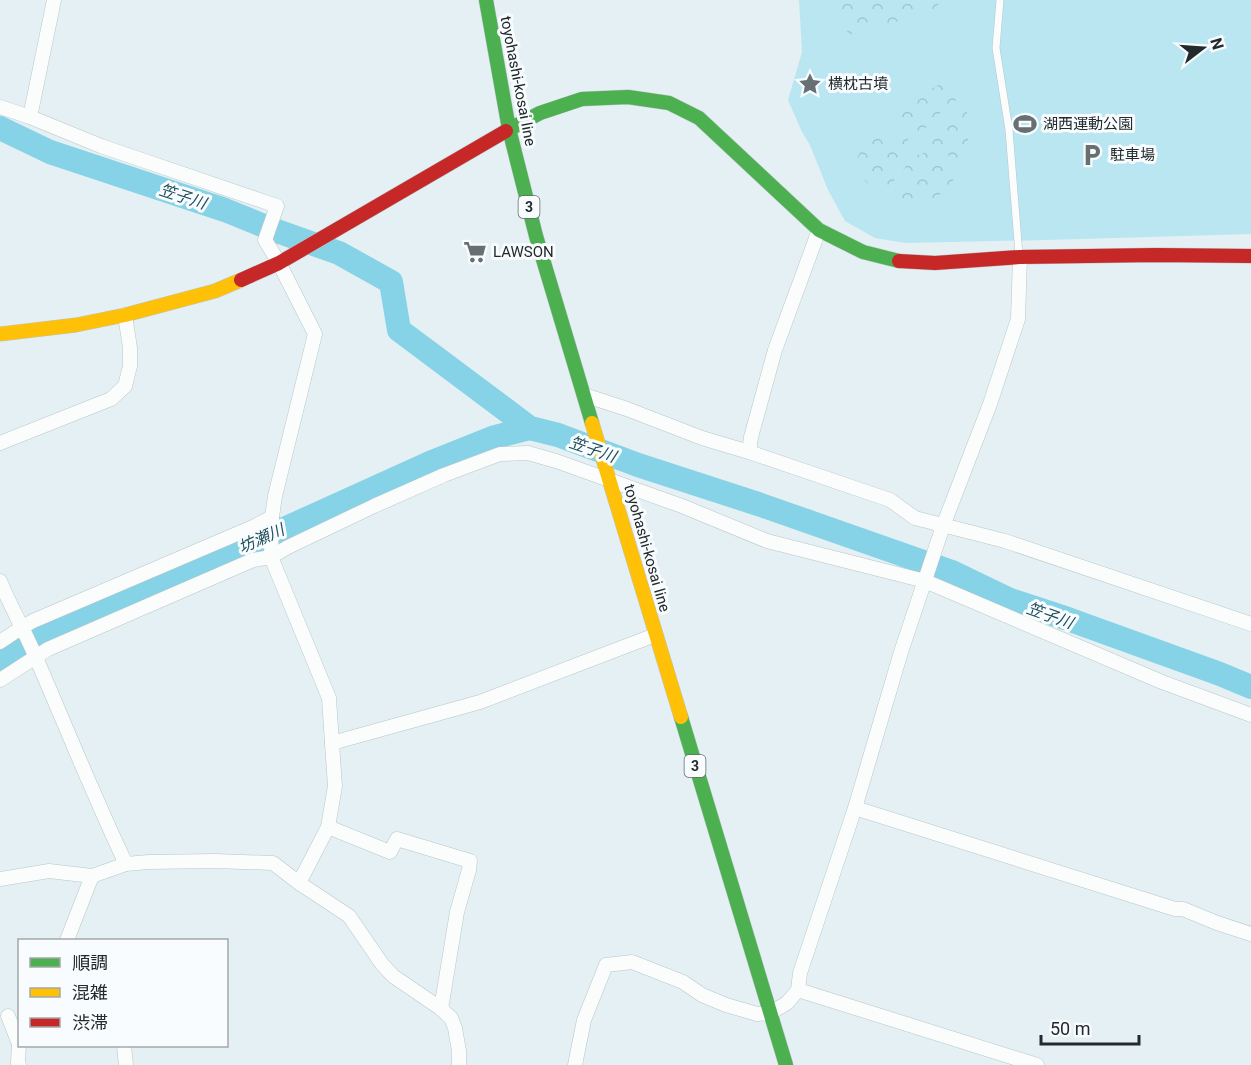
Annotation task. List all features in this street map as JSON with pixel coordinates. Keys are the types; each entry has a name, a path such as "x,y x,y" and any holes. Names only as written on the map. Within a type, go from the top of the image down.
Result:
{"street":[{"path":"30,117 54,0"},
{"name":"toyohashi-kosai line","path":"486,0 509,129 536,236 786,1065"},
{"path":"0,334 76,325 125,315 215,291 279,263 509,129 540,113 582,99 628,97 669,103 699,118 819,230 863,252 895,261 935,263 1020,258 1156,255 1251,256"},
{"path":"0,107 101,146 277,206 265,240 315,334 275,496 271,552 329,698 334,786 328,827 299,883"},
{"path":"749,452 775,350 819,230"},
{"path":"575,1065 584,1020 606,966 632,962 683,982 702,995 726,1005 757,1014 770,1013 787,1003 798,990 800,973 855,808 901,652 1018,319 1020,258"},
{"path":"0,443 111,399 125,386 130,366 130,348 125,315"},
{"path":"584,395 702,438 890,500 915,518 942,530 1005,541 1251,624"},
{"path":"0,680 34,654 331,527 434,480 500,454 528,453 609,474 767,541 925,581 1162,682 1251,715"},
{"path":"0,642 84,599 272,520"},
{"path":"0,581 126,864"},
{"path":"332,743 480,702 655,635"},
{"path":"855,808 1175,909 1183,909 1251,934"},
{"path":"328,827 390,852 397,839 470,861 457,912 441,1009"},
{"path":"0,879 49,872 92,876 126,864 149,862 273,863 349,916 381,964 393,976 451,1018 459,1051 459,1065"},
{"path":"68,939 92,876"},
{"path":"798,990 1037,1065"},
{"path":"18,1009 4,1019 18,1041"},
{"path":"19,1065 20,1047"},
{"path":"124,1047 126,1065"}],"lane":[{"path":"999,0 996,48 1009,130 1020,258"}],"green space":[{"name":"湖西運動公園","path":"799,0 1251,0 1251,234 905,243 875,238 845,221 828,190 810,145 788,100 802,52"},
{"path":"831,0 943,0 930,12 849,35"},
{"path":"939,85 951,86 958,93 959,98 923,131 907,133 898,123 899,116 926,92"},
{"path":"963,106 969,125 968,141 962,162 930,147 929,134 948,114"},
{"path":"893,129 908,139 909,151 898,170 888,197 877,192 868,184 860,173 856,161 865,146"},
{"path":"926,152 959,168 954,179 942,194 926,201 895,199 904,169 913,154 919,155"}],"waterway":[{"name":"笠子川","path":"0,128 50,152 225,210 339,253 391,282 399,330 530,428 558,435 638,465 952,572 1010,600 1251,687"},
{"name":"坊瀬川","path":"0,664 38,638 430,463 495,437 530,428"}],"traffic: fast":[{"path":"486,0 509,129 536,236 592,423"},
{"path":"506,131 540,113 582,99 628,97 669,103 699,118 819,230 863,252 899,261"},
{"path":"681,717 786,1065"}],"traffic: slow":[{"path":"0,334 76,325 125,315 215,291 241,280"},
{"path":"592,423 681,717"}],"traffic: jam":[{"path":"241,280 279,263 506,131"},
{"path":"899,261 935,263 1020,257 1251,256"}],"place":[{"name":"横枕古墳","path":"810,84"},
{"name":"湖西運動公園","path":"1025,124"},
{"name":"駐車場","path":"1092,155"},
{"name":"LAWSON","path":"475,252"}]}
